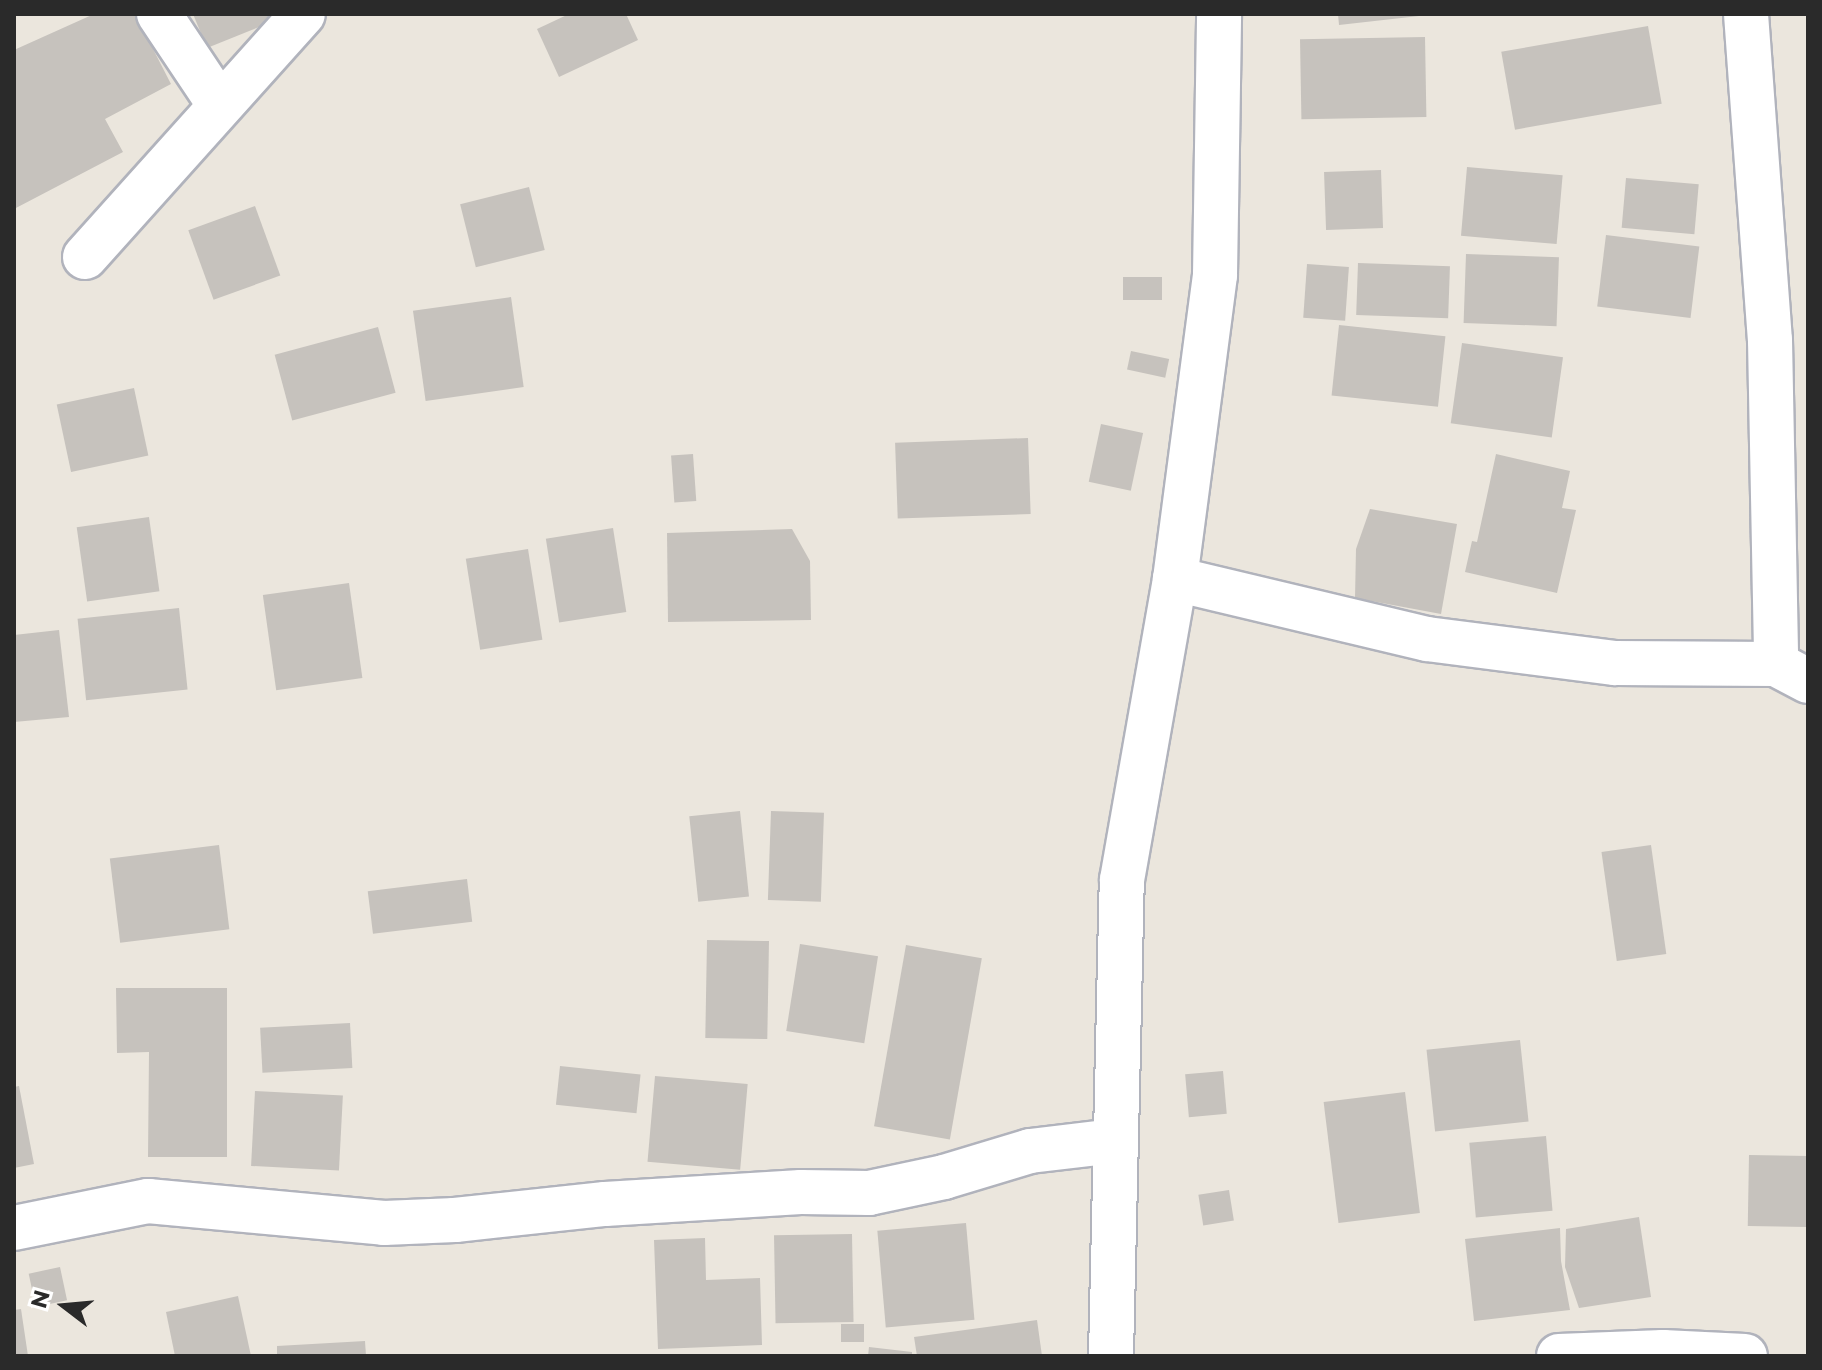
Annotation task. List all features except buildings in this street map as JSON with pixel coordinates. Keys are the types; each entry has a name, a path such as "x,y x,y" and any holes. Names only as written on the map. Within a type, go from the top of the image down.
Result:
{"street":[{"path":"159,14 219,104"},
{"path":"85,257 219,104 303,14"},
{"path":"1111,1356 1122,880 1175,579 1215,275 1219,14"},
{"path":"1175,579 1427,639 1615,663 1792,673 1746,14"},
{"path":"14,1228 148,1201 384,1223 455,1220 605,1204 801,1192 869,1193 944,1177 1030,1151 1115,1141"},
{"path":"1559,1356 1663,1352 1745,1356"}]}
